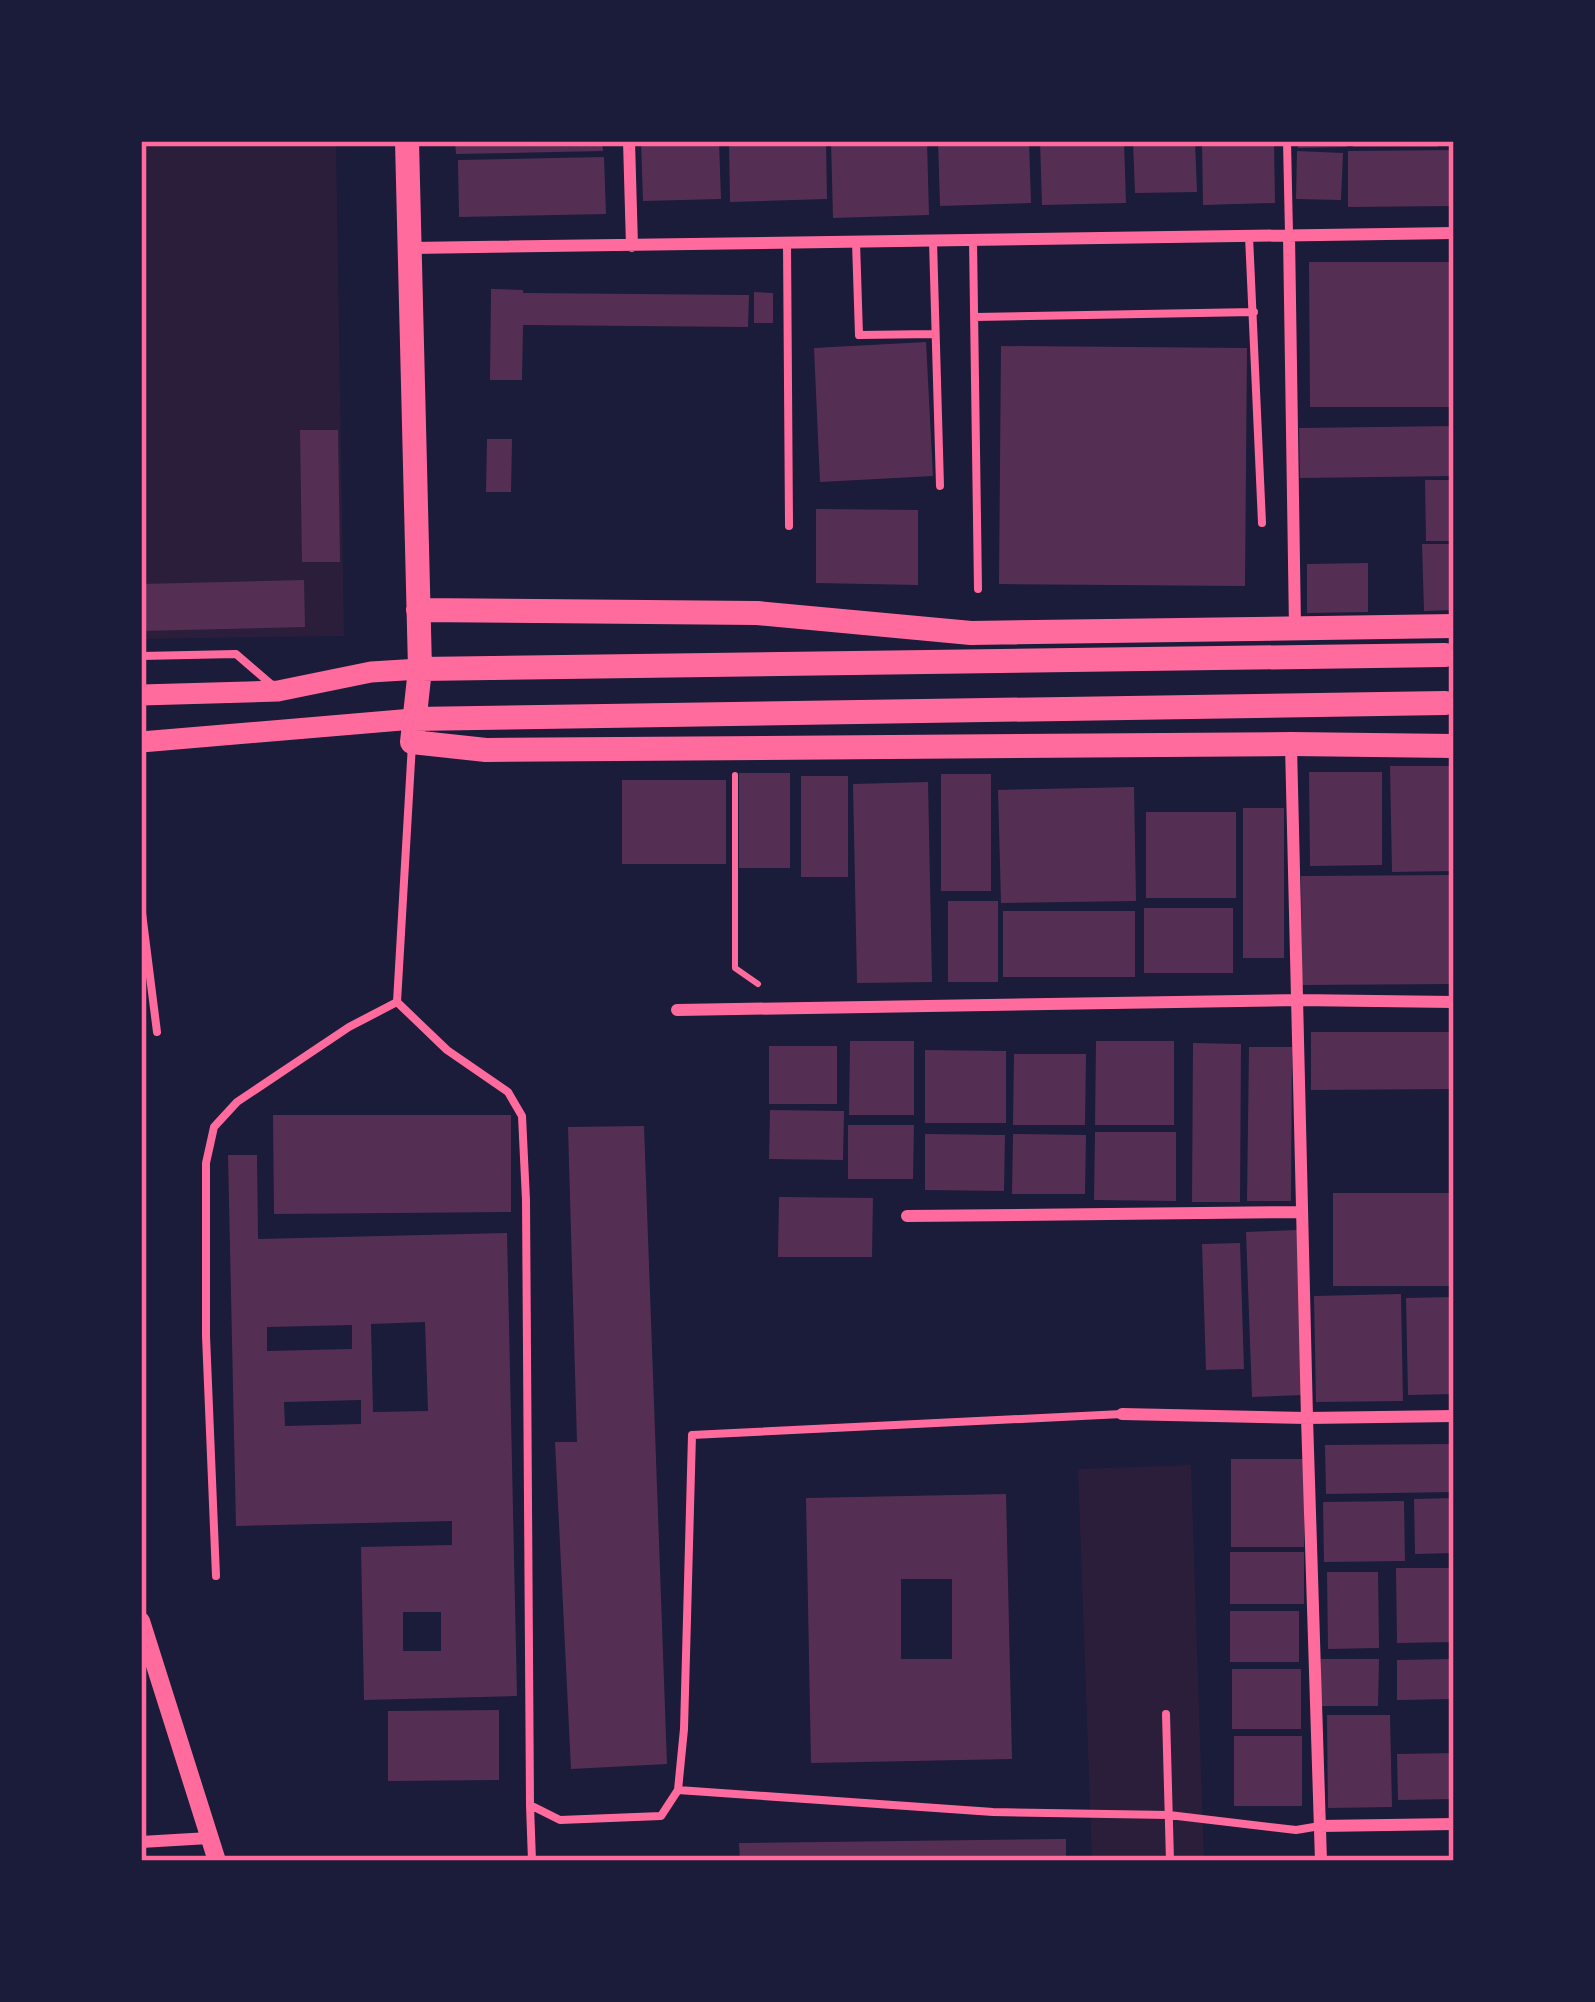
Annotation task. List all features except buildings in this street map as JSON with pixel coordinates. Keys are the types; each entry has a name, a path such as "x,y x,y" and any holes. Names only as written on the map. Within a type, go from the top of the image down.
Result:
{"main road":[{"path":"407,141 420,669 412,730"},
{"path":"418,610 757,613 971,633 1454,626"},
{"path":"141,695 278,691 371,672 420,669 1444,655"},
{"path":"141,742 412,730 1445,703"},
{"path":"412,730 486,750 1454,746"}],"street":[{"path":"628,141 632,246"},
{"path":"410,248 1454,233"},
{"path":"1289,235 1295,628"},
{"path":"1291,744 1321,1861"},
{"path":"677,1010 1297,1000 1454,1003"},
{"path":"907,1216 1302,1212"},
{"path":"1122,1414 1454,1416"},
{"path":"141,1622 218,1861"},
{"path":"1320,1826 1454,1824"},
{"path":"141,1842 209,1838"}],"lane":[{"path":"1287,141 1289,235"},
{"path":"1249,236 1262,524"},
{"path":"973,240 978,589"},
{"path":"933,241 940,486"},
{"path":"856,242 859,335 934,334"},
{"path":"787,243 789,526"},
{"path":"976,317 1254,312"},
{"path":"141,656 236,654 278,691"},
{"path":"412,730 398,1002 447,1050 508,1092 522,1116 532,1861"},
{"path":"141,905 158,1032"},
{"path":"215,1576 206,1336 206,1163 214,1127 237,1102 349,1027 398,1002"},
{"path":"530,1805 560,1820 661,1816 678,1790 692,1435 1122,1414"},
{"path":"1166,1714 1170,1861"},
{"path":"678,1790 993,1812 1169,1815 1296,1830 1320,1826"}],"path":[{"path":"735,748 735,968 794,1008"}],"shaded area":[{"path":"141,141 336,141 344,636 141,639"},
{"path":"1191,1465 1204,1861 1092,1861 1078,1469"}]}
